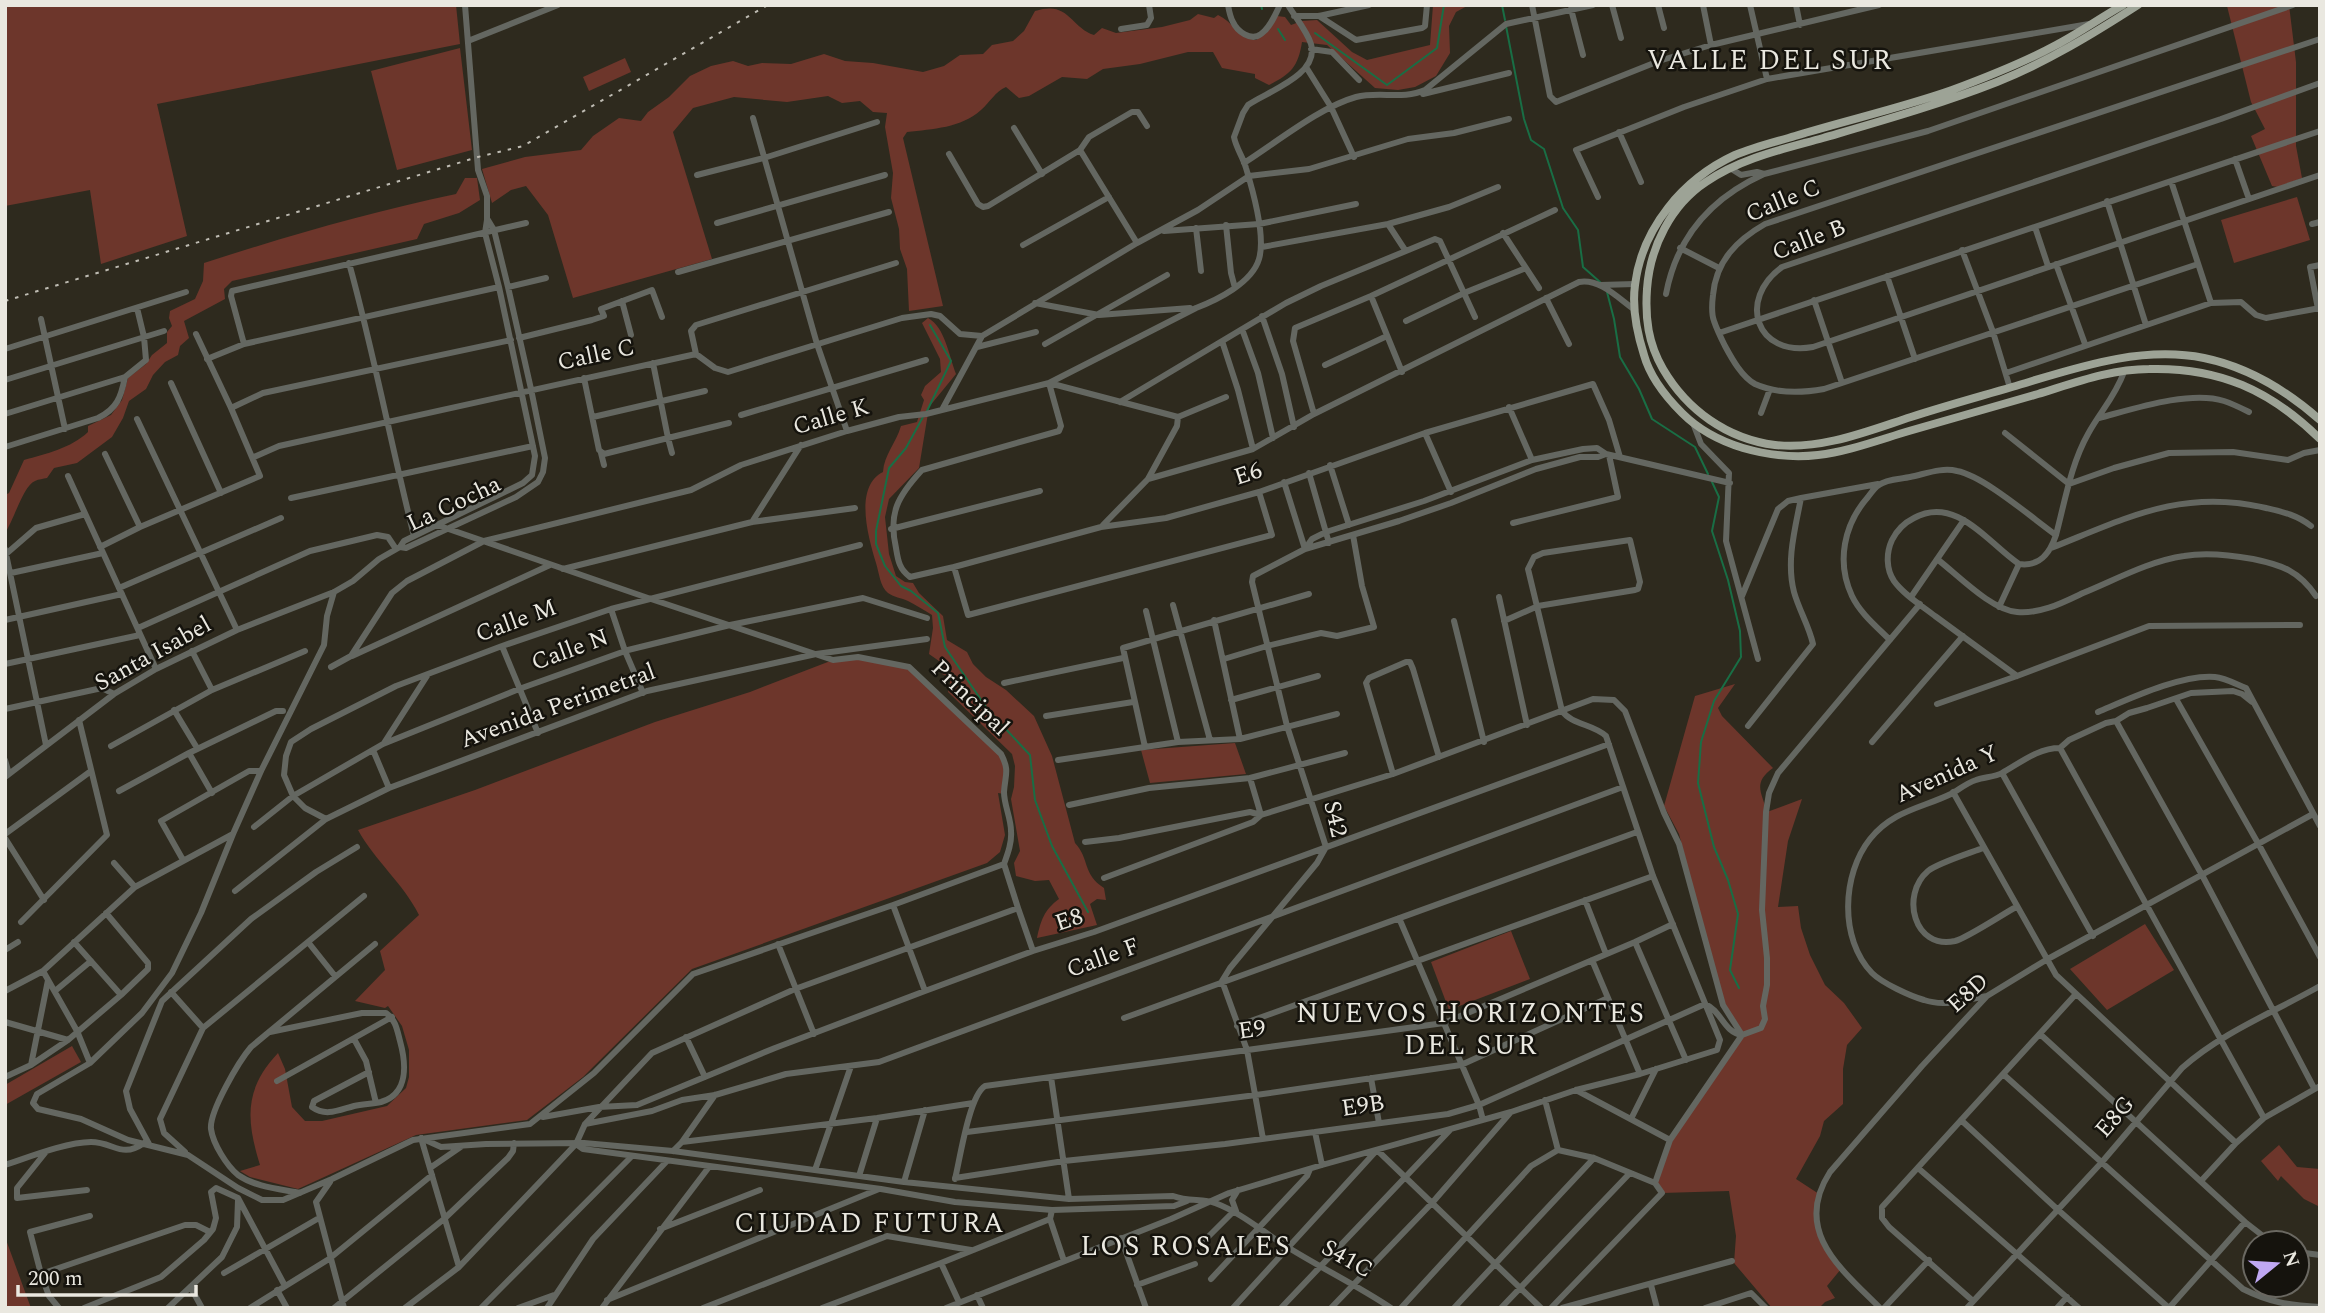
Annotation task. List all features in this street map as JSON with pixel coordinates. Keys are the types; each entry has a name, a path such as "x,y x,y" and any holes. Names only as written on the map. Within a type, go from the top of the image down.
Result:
{"main road":[{"path":"2123,5 2055,46 1993,75 1749,150 1702,173 1680,193 1660,220 1643,253 1635,284 1635,310 1644,357 1664,393 1693,423 1710,436 1726,443 1766,454 1797,457 1830,454 2082,380 2137,369 2204,372 2231,380 2260,392 2320,439"},
{"path":"2138,5 2096,33 1998,81 1910,112 1779,150 1730,168 1705,182 1684,202 1664,228 1648,268 1645,314 1652,347 1678,392 1693,408 1715,425 1759,442 1789,445 1843,438 2112,359 2136,356 2202,357 2253,375 2300,403 2320,421"}],"street":[{"name":"La Cocha","path":"398,548 404,541 523,483 532,475 535,466 511,340 485,233 488,220 485,187 480,176 465,5"},
{"path":"468,41 558,5"},
{"path":"1121,29 1147,25 1151,18 1149,5"},
{"path":"1228,5 1233,23 1246,35 1258,37 1271,22 1280,5"},
{"path":"1288,5 1311,46 1308,64 1299,75 1245,108 1234,137 1249,176 1262,247 1388,225 1449,207 1498,187"},
{"path":"1296,19 1369,5"},
{"path":"1319,16 1355,40 1424,27 1427,5"},
{"path":"1532,5 1550,96 1556,102 1622,75 1711,45 1878,5"},
{"path":"1414,95 1436,83 1505,24 1593,5"},
{"path":"1612,5 1621,38"},
{"path":"1658,5 1664,28"},
{"path":"1703,5 1711,45"},
{"path":"1750,5 1767,79"},
{"path":"1796,5 1800,25"},
{"path":"1841,5 1843,14"},
{"path":"1666,294 1680,248 1693,226 1708,211 1764,174 1928,131 2293,5"},
{"path":"1571,9 1583,55"},
{"path":"1598,197 1576,150 1767,79 2091,23"},
{"name":"Calle C","path":"2198,264 1808,392 1770,389 1751,381 1739,368 1713,319 1713,287 1719,268 1731,249 1746,235 1765,224 2320,40"},
{"path":"1311,46 1329,50 1359,80"},
{"path":"1308,64 1354,157"},
{"path":"1244,163 1331,107 1353,98 1380,94 1414,95 1509,73"},
{"name":"Calle B","path":"1758,320 1756,307 1760,289 1769,276 1782,267 2320,83"},
{"path":"949,154 978,204 983,207 1080,150 1090,137 1128,114 1138,112 1147,126"},
{"path":"753,118 817,344 847,431"},
{"path":"943,408 982,337 1035,303 1229,191 1249,176 1309,169 1408,139 1454,133 1509,119"},
{"path":"697,175 764,158 877,122"},
{"path":"1014,128 1042,173"},
{"path":"1719,333 2320,131"},
{"path":"1619,132 1641,182"},
{"path":"1080,150 1137,243"},
{"path":"2235,159 2249,199"},
{"path":"1730,168 1741,175 1758,172 1764,174"},
{"path":"717,223 885,175"},
{"path":"1758,320 1764,332 1775,343 1798,349 1902,317 2320,175"},
{"path":"2171,181 2211,303"},
{"path":"1023,244 1109,197"},
{"path":"2107,201 2146,325"},
{"path":"1162,231 1259,224 1356,204"},
{"path":"1314,414 1292,338 1295,328 1371,296 1555,210"},
{"path":"678,272 889,212"},
{"name":"La Cocha","path":"398,548 406,548 516,497 538,482 543,472 545,458 531,389 494,230 488,220"},
{"path":"244,344 232,291 526,223"},
{"path":"1226,225 1235,288"},
{"path":"1388,225 1405,250"},
{"path":"1196,228 1201,271"},
{"path":"2035,228 2071,306 2085,344"},
{"path":"1503,233 1539,288"},
{"path":"1120,402 1262,316 1321,286 1435,239 1440,241 1475,317"},
{"name":"Calle K","path":"351,656 392,593 407,581 484,541 691,490 741,465 847,431 1049,383 1235,288 1256,266 1262,247"},
{"path":"1680,248 1719,268"},
{"path":"1962,250 1993,332 2010,388"},
{"path":"349,263 414,536"},
{"path":"896,263 696,325 691,331 696,354 715,368 728,372 921,314 940,316 960,334 982,337"},
{"path":"2006,373 2211,303 2241,302 2256,315 2266,318 2319,309 2310,267 2320,265"},
{"path":"1406,321 1464,293 1526,268"},
{"path":"1045,344 1167,275"},
{"path":"1888,276 1915,359"},
{"path":"508,286 546,278"},
{"path":"1149,479 1253,449 1314,414 1583,281 1601,285 1635,284"},
{"path":"1601,285 1635,310"},
{"path":"207,359 244,344 499,287"},
{"path":"519,338 593,320 604,316 601,309 652,290 662,317"},
{"path":"5,349 186,292"},
{"path":"1371,296 1402,372"},
{"path":"1546,298 1569,344"},
{"path":"1814,299 1842,383"},
{"path":"622,301 631,335"},
{"path":"1035,303 1099,315 1196,308"},
{"path":"5,414 125,377 146,360 137,307"},
{"path":"1262,316 1279,365 1294,427"},
{"path":"41,319 65,429"},
{"path":"1242,328 1259,379 1273,438"},
{"path":"5,380 164,331"},
{"path":"977,347 1036,332"},
{"path":"10,573 102,550 140,527 258,478 259,471 254,457 196,334"},
{"path":"1325,365 1387,336"},
{"path":"232,408 263,393 511,340"},
{"path":"1222,341 1253,449"},
{"name":"Calle C","path":"254,457 279,446 696,354"},
{"path":"741,415 926,360"},
{"path":"653,363 663,402 671,453"},
{"path":"2051,548 2079,452 2088,432 2118,390 2124,372"},
{"path":"5,447 109,413 120,399 125,377"},
{"path":"584,378 604,465"},
{"path":"171,383 221,493"},
{"path":"1049,383 1178,417 1226,397"},
{"path":"1040,491 891,529 894,507 910,482 922,470 1059,430 1061,426 1049,383"},
{"name":"E6","path":"891,529 900,568 909,577 1101,527 1166,518 1259,492 1425,433 1593,384 1609,420 1620,457"},
{"path":"1761,413 1770,389"},
{"path":"593,417 705,391"},
{"path":"2099,418 2161,402 2191,399 2221,400 2249,412"},
{"path":"1509,407 1532,460"},
{"path":"1101,527 1149,479 1177,426 1178,417"},
{"path":"137,419 237,629"},
{"path":"601,453 729,423"},
{"path":"1693,423 1701,444 1728,471 1730,483 1726,538 1758,659"},
{"path":"1425,433 1451,492"},
{"path":"2006,433 2069,484"},
{"path":"752,522 801,445"},
{"path":"292,498 533,446"},
{"path":"1305,549 1312,538 1451,492 1532,460 1583,449 1598,448 1608,454 1730,483"},
{"path":"2069,484 2169,453 2233,452 2288,460 2320,450"},
{"path":"106,454 140,527"},
{"path":"1513,523 1618,498 1608,454"},
{"path":"1305,549 1428,511 1536,469 1580,457 1608,454"},
{"path":"1330,465 1349,525"},
{"path":"1742,598 1778,509 1788,501 1801,498 1947,469 1970,474 2056,535"},
{"path":"1309,473 1329,543"},
{"path":"68,476 156,669"},
{"path":"1284,482 1305,549"},
{"path":"1880,484 1856,510 1846,533 1843,558 1852,597 1891,640"},
{"path":"954,567 968,615 1272,536 1259,492"},
{"path":"1748,726 1813,644 1794,592 1791,566 1792,543 1801,498"},
{"path":"1424,501 1428,511"},
{"path":"2017,676 1920,604 1895,582 1889,571 1887,558 1897,530 1921,514 1947,512 1965,520 2020,564 2028,565 2037,562 2051,548 2143,512 2179,503 2240,502 2293,515 2311,526"},
{"path":"563,569 752,522 855,508"},
{"path":"47,746 6,551 36,528 85,514"},
{"path":"5,620 121,591 199,552 281,518"},
{"path":"1911,597 1965,520"},
{"name":"Principal","path":"438,525 833,660 858,657 909,667 1001,754 1006,764 1004,794 1011,831 1004,864"},
{"path":"1224,659 1322,633 1339,636 1374,627 1362,586 1353,535"},
{"path":"5,664 139,632 310,551 366,537 388,537 398,548"},
{"path":"946,1308 1238,1190 1717,1050 1720,1040 1653,876 1609,744 1601,732 1569,719 1562,710 1538,606 1528,569 1534,557 1543,553 1630,540 1640,586 1635,590 1538,606 1504,621"},
{"name":"Calle M","path":"293,796 285,775 285,756 291,742 396,686 611,608 860,545"},
{"name":"Santa Isabel","path":"7,775 114,694 156,669 237,629 314,602 334,592 354,581 379,559 398,548"},
{"name":"S42","path":"1222,981 1317,863 1326,847 1287,726 1252,582 1253,576 1305,549"},
{"path":"1937,559 1999,607 2018,612 2048,608 2151,565 2201,554 2240,557 2277,564 2297,574 2316,596"},
{"path":"1999,607 2020,564"},
{"name":"Calle K","path":"331,667 551,565"},
{"path":"132,1024 172,973 201,913 263,768 324,645 327,616 334,592"},
{"path":"1145,747 1123,658 1123,648 1309,594"},
{"path":"1499,597 1527,725"},
{"name":"Calle N","path":"254,827 293,796 383,744 519,689 625,652 730,625 863,598 927,618"},
{"path":"314,602 325,609 327,616"},
{"path":"1705,1004 1714,1009 1730,1032 1742,1035 1761,1028 1765,1019 1763,1006 1767,985 1762,910 1766,812 1773,783 1778,773 1920,604"},
{"path":"1173,605 1210,740"},
{"path":"611,608 625,652 643,693"},
{"path":"1146,611 1178,741"},
{"path":"1214,620 1240,739"},
{"path":"1454,621 1484,741"},
{"path":"1937,704 2157,624 2300,625"},
{"path":"1872,742 1962,636"},
{"name":"Avenida Perimetral","path":"235,891 326,820 389,788 643,693 816,654 927,639"},
{"path":"502,646 538,733"},
{"path":"192,651 212,690"},
{"path":"111,746 212,690 305,651"},
{"path":"1004,683 1123,658"},
{"path":"1394,774 1366,686 1369,678 1406,662 1410,662 1413,669 1439,757"},
{"path":"383,744 428,674"},
{"path":"1231,700 1318,676"},
{"path":"2098,712 2159,687 2203,677 2218,677 2246,688 2320,826"},
{"path":"5,709 103,688 114,694"},
{"name":"Avenida Y","path":"1987,996 1943,1003 1925,1001 1872,974 1860,956 1851,931 1847,906 1851,877 1860,853 1871,838 1886,823 1912,808 1953,792 1965,784 2002,773 2049,748 2060,748 2069,740 2129,713 2191,693 2233,691 2252,702"},
{"path":"1104,878 1253,822 1261,815 1394,774 1593,699 1615,700 1625,711 1664,813 1679,844 1723,1005 1742,1035"},
{"path":"2176,699 2320,957"},
{"path":"1046,716 1133,702"},
{"path":"174,710 197,748"},
{"path":"120,792 197,748 283,710"},
{"path":"1058,760 1178,741 1240,739 1337,714"},
{"path":"21,922 107,835 79,720"},
{"path":"2116,721 2317,1087 2264,1118 2236,1143 2201,1181"},
{"name":"E8","path":"539,1117 599,1107 637,1105 925,991 1609,744"},
{"path":"2060,748 2264,1118"},
{"path":"373,750 389,788"},
{"path":"189,753 212,793"},
{"path":"1069,805 1149,788 1251,778 1345,754"},
{"path":"5,760 7,775"},
{"path":"183,860 161,821 249,771 263,768"},
{"path":"44,900 5,836 91,771"},
{"path":"2002,773 2093,936"},
{"path":"1251,778 1261,815"},
{"name":"Calle F","path":"585,1124 652,1111 682,1100 715,1095 786,1074 879,1062 1623,787"},
{"path":"1953,792 2056,975 2236,1143"},
{"path":"293,796 305,808 326,820"},
{"path":"1085,842 1119,838 1250,812 1261,815"},
{"name":"E8D","path":"1882,1308 1841,1269 1824,1248 1815,1218 1819,1194 1830,1172 1922,1066 1987,996 2046,960 2314,814"},
{"path":"1124,1017 1637,832"},
{"path":"5,991 43,971 135,887 233,834"},
{"path":"190,1156 127,1140 81,1119 38,1109 34,1100 37,1094 90,1063 251,919 316,872 357,847"},
{"path":"1983,848 1929,871 1916,890 1913,906 1921,931 1936,940 1956,941 2016,907"},
{"path":"114,863 135,887"},
{"path":"364,896 203,1028 160,1119 164,1133 190,1156 238,1188 262,1200 272,1201 300,1193 407,1142 421,1138 530,1124 594,1073 693,974 1004,864 1033,951"},
{"path":"1237,1026 1653,876"},
{"path":"1585,900 1606,954"},
{"path":"893,905 925,991"},
{"path":"405,1308 459,1267 576,1144 585,1124 599,1107 652,1053 795,989 1018,908"},
{"path":"6,1076 31,1065 68,1040 121,995 148,966 106,913"},
{"path":"1399,918 1483,1120"},
{"name":"E9","path":"974,1102 979,1090 985,1086 1444,1023 1673,924"},
{"path":"5,950 18,942"},
{"path":"74,942 121,995"},
{"path":"308,942 335,976"},
{"path":"1634,942 1686,1060"},
{"path":"300,1193 253,1182 239,1175 228,1164 211,1130 211,1123 239,1060 268,1032 375,944"},
{"path":"778,944 814,1034"},
{"path":"1592,960 1640,1074"},
{"path":"55,991 90,961"},
{"path":"43,971 77,1031 90,1063"},
{"path":"31,1065 48,980"},
{"path":"1222,981 1247,1050 1263,1139"},
{"name":"E8G","path":"1967,1308 2195,1057 2320,986"},
{"path":"171,992 203,1028"},
{"path":"1973,1301 1882,1219 1882,1207 2075,995"},
{"path":"967,1132 1256,1095 1461,1065 1608,998"},
{"path":"146,1144 130,1109 126,1091 162,1001"},
{"name":"E9B","path":"956,1178 1064,1161 1263,1139 1448,1114 1479,1105 1705,1004"},
{"path":"268,1032 362,1013 386,1013 392,1017 403,1053 402,1084 390,1096 376,1102 330,1113 318,1111 312,1104 369,1072"},
{"path":"277,1081 392,1017"},
{"path":"6,1023 68,1040"},
{"path":"2040,1034 2254,1229"},
{"path":"1655,1183 1670,1140 1742,1035"},
{"path":"687,1037 705,1077"},
{"path":"354,1038 364,1056 376,1102"},
{"path":"815,1170 851,1066"},
{"path":"1631,1119 1656,1069"},
{"path":"2003,1074 2243,1289 2264,1299 2287,1305 2320,1307"},
{"path":"1051,1077 1069,1199"},
{"path":"1371,1078 1379,1123"},
{"path":"1576,1090 1670,1140"},
{"path":"673,1151 715,1095"},
{"path":"1545,1100 1559,1150"},
{"path":"682,1142 877,1118 974,1102 953,1187"},
{"path":"904,1182 925,1110"},
{"path":"1331,1308 1432,1203 1511,1111"},
{"path":"859,1176 877,1118"},
{"path":"1961,1120 2169,1308 2245,1222"},
{"path":"1281,1308 1453,1127"},
{"path":"1315,1132 1322,1165"},
{"path":"421,1138 441,1147 584,1143 673,1151 904,1182 1069,1199 1173,1196 1186,1201 1212,1201"},
{"path":"421,1138 459,1267"},
{"path":"5,1165 89,1142 131,1151 146,1144"},
{"path":"334,1308 343,1305 444,1219 508,1158 514,1143"},
{"path":"576,1144 583,1149 881,1189 955,1202 1052,1210 1174,1206 1186,1201"},
{"path":"250,1308 329,1259 463,1145"},
{"path":"1377,1150 1541,1308"},
{"path":"1233,1308 1377,1150"},
{"path":"1401,1308 1531,1166 1559,1150 1594,1158 1655,1183 1662,1193 1551,1308"},
{"path":"46,1152 17,1188 17,1198 87,1190"},
{"path":"481,1308 632,1156"},
{"path":"1454,1308 1594,1158"},
{"path":"547,1308 593,1239 667,1161"},
{"path":"602,1308 709,1167"},
{"path":"1918,1168 2079,1308"},
{"path":"1212,1279 1307,1176 1310,1169"},
{"path":"1501,1308 1630,1173"},
{"path":"332,1179 316,1199 329,1259 343,1305"},
{"path":"168,1308 222,1257 231,1242 237,1227 238,1188"},
{"path":"85,1308 161,1277 211,1232 216,1218 211,1192 213,1189 238,1198 285,1286"},
{"path":"607,1300 881,1189"},
{"path":"660,1229 760,1190"},
{"path":"1205,1240 1235,1212 1232,1200 1238,1190"},
{"name":"S41C","path":"1212,1201 1235,1212 1289,1248 1391,1308"},
{"path":"1052,1210 1050,1219 1064,1261"},
{"path":"59,1308 49,1296 30,1232 90,1216"},
{"path":"224,1273 319,1218"},
{"path":"822,1308 1050,1219"},
{"path":"41,1274 185,1226 196,1225 211,1232"},
{"path":"709,1307 887,1236 971,1250"},
{"path":"1121,1238 1146,1308"},
{"path":"1882,1308 1928,1260"},
{"path":"1562,1308 1732,1261"},
{"path":"941,1263 959,1302"},
{"path":"1137,1285 1195,1264"},
{"path":"1651,1284 1657,1308"},
{"path":"191,1288 202,1308"},
{"path":"277,1290 287,1308"},
{"path":"1705,1308 1751,1293 1766,1308"},
{"path":"517,1308 554,1294"},
{"path":"977,1295 983,1308"},
{"path":"2057,1308 2067,1297"}],"shaded area":[{"path":"5,5 456,5 460,44 157,104 187,236 101,264 90,190 5,206"},
{"path":"1433,5 1469,5 1456,12 1449,26 1450,53 1436,76 1415,87 1398,90 1375,88 1327,45 1302,42 1296,64 1283,77 1269,85 1255,78 1255,74 1222,68 1213,52 1188,52 1140,64 1103,69 1087,79 1062,77 1029,96 1019,98 1006,87 965,121 946,127 907,132 903,138 943,306 909,311 907,269 900,249 899,229 891,198 893,173 885,127 887,113 873,112 860,101 842,103 828,96 787,102 734,97 693,108 673,132 712,259 573,298 548,215 526,186 511,190 492,203 482,169 525,157 581,150 593,136 619,118 641,121 690,76 711,66 733,61 748,66 762,63 791,64 824,54 845,61 923,72 944,66 960,55 983,54 992,45 1013,41 1024,31 1035,11 1046,9 1062,12 1094,35 1102,28 1116,33 1162,27 1190,20 1198,14 1214,18 1218,15 1240,33 1256,40 1277,16 1285,17 1291,25 1317,20 1352,52 1367,60 1430,45"},
{"path":"2289,5 2296,62 2296,146 2302,178 2278,187 2272,186 2251,136 2265,129 2251,102 2227,6"},
{"path":"460,48 472,150 397,170 371,71"},
{"path":"625,58 631,72 589,91 583,77"},
{"path":"465,178 477,178 480,200 459,213 424,224 417,239 232,281 224,289 225,299 184,321 189,338 180,346 178,355 165,362 153,375 146,389 129,401 112,437 77,463 54,468 47,478 31,484 5,533 5,495 9,493 24,460 58,450 74,442 88,432 88,426 111,415 122,400 128,378 167,343 167,332 172,326 170,311 195,299 203,281 204,263 329,225 456,194"},
{"path":"2297,197 2310,240 2234,263 2221,220"},
{"path":"928,318 939,328 956,374 929,407 919,468 889,499 885,517 889,554 896,576 905,582 913,583 919,593 943,616 947,640 967,652 973,664 986,677 1006,690 1034,716 1052,756 1075,843 1092,877 1104,888 1106,900 1097,899 1090,904 1097,925 1037,938 1044,916 1059,899 1049,880 1035,881 1016,876 1014,863 1020,851 1011,799 1015,766 1012,754 948,692 951,678 942,674 939,661 929,654 932,615 908,601 892,596 883,587 880,579 867,528 868,489 874,479 883,472 901,426 917,422 925,386 941,372 940,359 922,323"},
{"path":"858,657 909,667 1001,754 1006,764 1004,794 998,793 1005,835 1000,852 987,863 692,969 583,1077 527,1120 416,1135 298,1189 250,1177 240,1171 260,1165 252,1134 251,1106 259,1079 278,1053 285,1069 292,1107 305,1121 322,1121 387,1106 406,1088 409,1077 409,1050 402,1026 388,1006 385,1008 355,1001 385,970 380,951 419,915 358,830 475,790 655,722 750,692 833,660"},
{"path":"1735,684 1718,708 1722,716 1773,768 1762,779 1760,788 1767,812 1802,799 1788,841 1778,907 1798,906 1801,928 1810,955 1825,985 1844,1003 1862,1028 1847,1045 1843,1069 1843,1104 1824,1121 1820,1136 1796,1179 1819,1194 1816,1204 1824,1248 1841,1269 1827,1286 1835,1298 1819,1308 1772,1308 1734,1263 1736,1236 1729,1191 1662,1193 1655,1183 1670,1140 1742,1035 1723,1005 1679,834 1664,806 1695,696"},
{"path":"1235,743 1246,774 1150,783 1141,750"},
{"path":"2145,924 2174,970 2107,1010 2070,969"},
{"path":"1511,931 1530,979 1449,1010 1431,962"},
{"path":"72,1046 81,1062 5,1105 5,1085"},
{"path":"2279,1145 2297,1167 2320,1169 2320,1207 2304,1199 2281,1176 2278,1181 2261,1161"},
{"path":"5,1237 31,1308 5,1308"}],"waterway":[{"path":"1261,5 1262,9"},
{"path":"1315,33 1387,85 1437,48 1444,5"},
{"path":"1502,5 1505,20"},
{"path":"1506,26 1524,119 1531,140 1544,149 1563,208 1578,230 1583,267 1600,282"},
{"path":"1278,29 1285,40"},
{"path":"1607,292 1620,357 1639,389 1652,419 1695,447 1708,474"},
{"path":"927,411 951,361 930,325"},
{"path":"924,415 906,448 889,468 876,531 876,544 885,566 901,586 938,613 945,647 988,710 1030,755 1035,800 1052,846 1088,912"},
{"path":"1712,482 1719,497 1712,531 1728,580 1740,631 1741,657 1714,701 1701,742 1698,783 1714,847 1738,914 1730,970 1739,988"}],"railway":[{"path":"5,301 478,157 523,146 768,5"}],"district":[{"name":"VALLE DEL SUR","path":"1770,60"},
{"name":"NUEVOS HORIZONTES DEL SUR","path":"1471,1029"},
{"name":"CIUDAD FUTURA","path":"870,1223"},
{"name":"LOS ROSALES","path":"1186,1246"}]}
